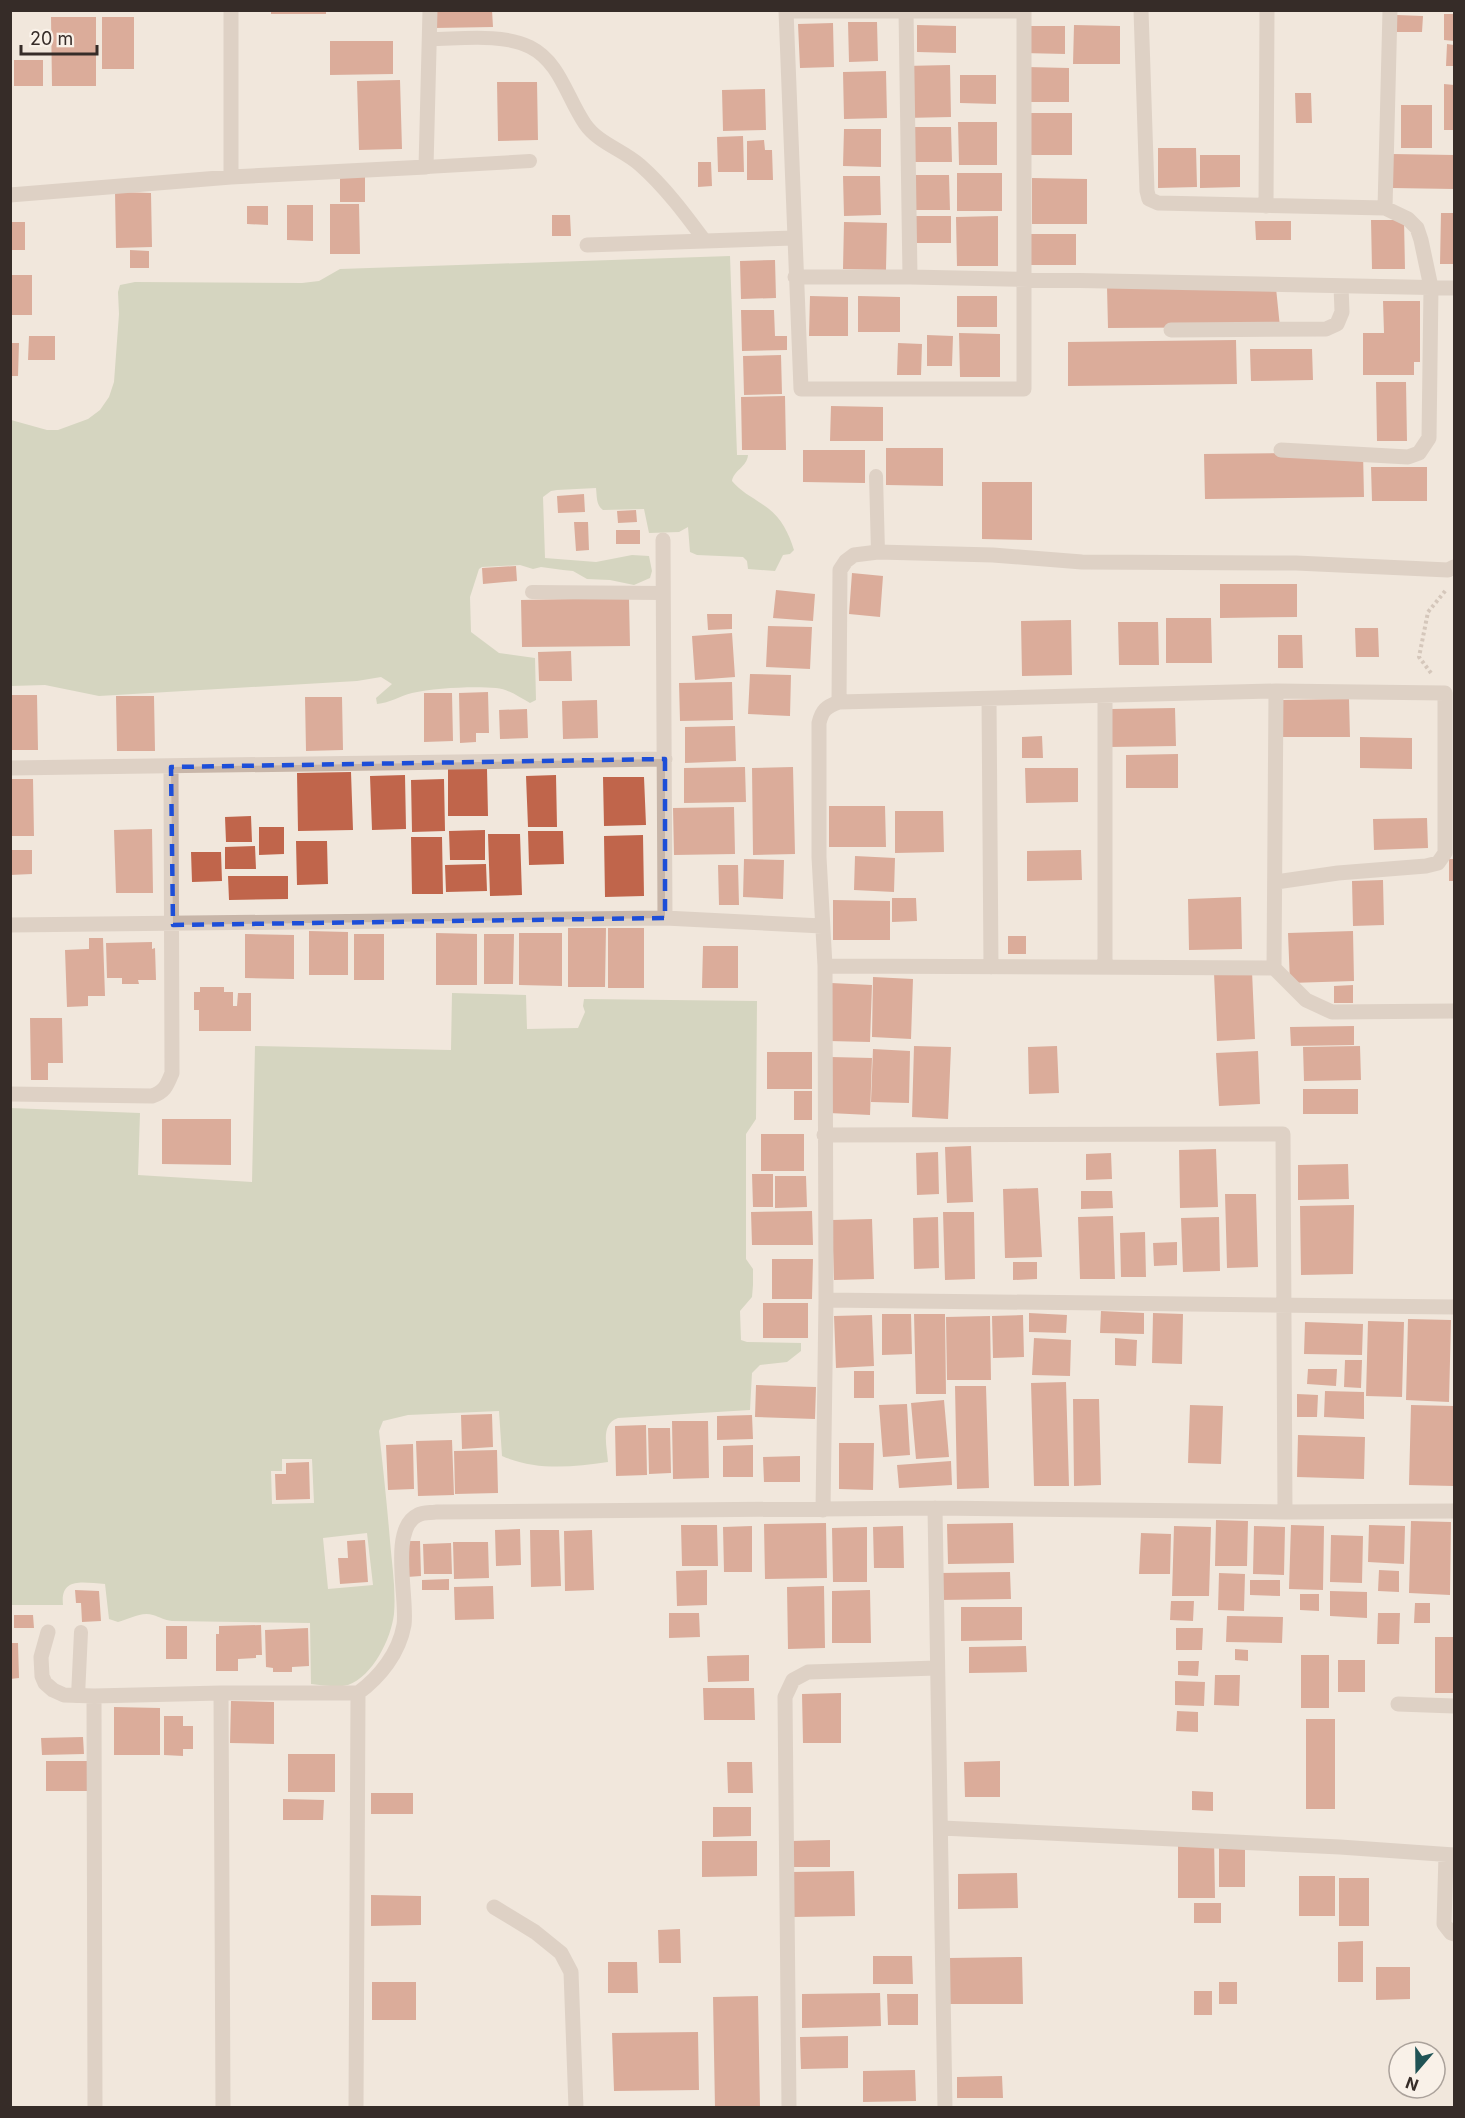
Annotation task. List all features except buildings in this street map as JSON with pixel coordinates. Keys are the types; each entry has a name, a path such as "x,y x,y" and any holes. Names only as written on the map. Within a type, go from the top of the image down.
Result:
{"street":[{"path":"231,10 231,177"},
{"path":"10,195 231,177 426,167 430,10"},
{"path":"906,10 910,277"},
{"path":"906,10 1024,11 1024,389 801,389 786,11 906,10"},
{"path":"1141,10 1149,200 1158,203 1385,208 1408,219 1417,228 1421,240 1431,287 1430,438 1419,453 1408,457 1281,450"},
{"path":"1266,206 1267,10"},
{"path":"1385,208 1390,10"},
{"path":"587,245 794,238"},
{"path":"795,277 910,277 1455,288"},
{"path":"1172,330 1326,329 1337,324 1342,312 1341,285"},
{"path":"663,540 665,918"},
{"path":"838,702 840,570 854,555 878,552 993,555 1082,562 1296,563 1448,570 1455,567"},
{"path":"1274,968 1276,692"},
{"path":"823,1510 826,1300 825,966 819,857 819,723 821,713 827,706 838,702 1276,692 1445,693 1450,853 1438,863 1426,866 1338,873 1276,882"},
{"path":"1105,696 1105,967"},
{"path":"989,699 991,967"},
{"path":"10,768 664,759"},
{"path":"10,1094 152,1096 163,1092 171,1073 173,925 171,767"},
{"path":"10,926 665,918 822,926"},
{"path":"825,966 1274,968 1306,1000 1332,1012 1455,1011"},
{"path":"824,1136 1282,1134 1286,1512"},
{"path":"826,1300 1455,1307"},
{"path":"935,1508 945,2108"},
{"path":"48,1632 41,1667 45,1683 52,1690 64,1695 358,1693 376,1678 400,1640 405,1608 400,1556 406,1526 417,1515 448,1512 935,1508 1286,1512 1455,1511"},
{"path":"789,2108 785,1697 793,1680 808,1672 937,1668"},
{"path":"221,1693 223,2108"},
{"path":"356,2108 358,1693"},
{"path":"94,1696 95,2108"},
{"path":"1398,1704 1455,1706"},
{"path":"942,1828 1340,1847 1450,1855 1444,1924 1451,1933 1455,1934"},
{"path":"494,1907 535,1932 561,1953 570,1972 576,2108"}],"lane":[{"path":"430,39 500,39 530,47 553,65 586,126 611,147 638,163 658,183 705,241"},
{"path":"426,167 530,161"},
{"path":"876,476 878,552"},
{"path":"532,592 663,593"},
{"path":"78,1696 81,1632"}],"path":[{"path":"1445,693 1419,657 1428,612 1448,588"}],"highlighted area":[{"path":"665,759 665,918 173,925 171,767"}],"green space":[{"path":"730,256 737,455 748,455 732,481 742,491 774,513 786,530 794,550 790,554 783,555 775,571 748,569 747,561 743,557 697,555 690,552 688,527 679,532 649,533 644,509 603,510 598,503 596,488 557,490 543,497 545,558 596,562 632,555 649,556 652,571 650,578 634,585 610,580 587,579 573,571 541,567 533,569 520,565 479,569 470,597 471,632 499,653 535,658 536,700 530,703 505,690 476,687 421,691 377,704 376,698 392,684 381,677 357,681 99,696 45,685 11,686 11,420 47,430 58,430 88,419 100,410 109,397 114,382 120,285 135,282 302,283 319,281 340,269"},
{"path":"452,993 526,995 527,1029 578,1028 585,1012 584,999 757,1001 756,1119 746,1134 746,1259 753,1269 753,1285 752,1297 740,1311 741,1340 801,1343 801,1351 787,1362 760,1365 752,1373 750,1410 618,1418 612,1421 606,1436 608,1462 541,1466 502,1456 499,1411 408,1415 383,1421 379,1431 394,1577 394,1614 389,1634 379,1656 365,1674 348,1685 311,1684 310,1623 172,1621 149,1614 118,1622 109,1619 105,1584 89,1583 69,1585 65,1589 63,1605 11,1605 10,1108 140,1113 138,1175 252,1182 255,1046 451,1050","holes":["282,1459 312,1459 314,1503 272,1504 271,1471 282,1471","367,1533 373,1585 328,1589 323,1538"]}]}
